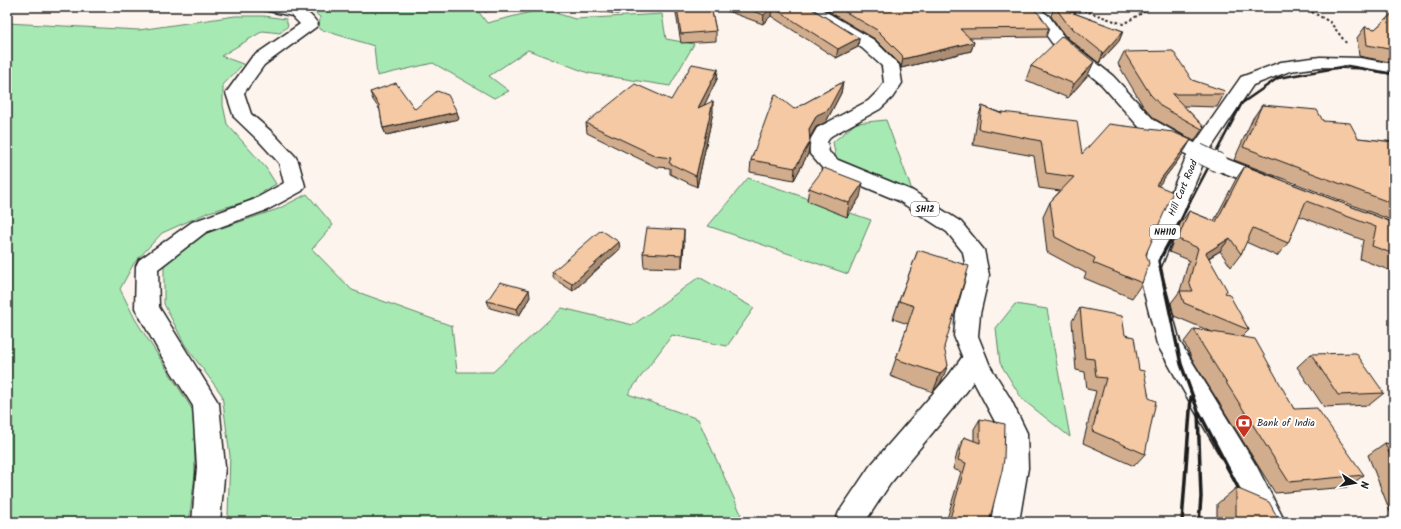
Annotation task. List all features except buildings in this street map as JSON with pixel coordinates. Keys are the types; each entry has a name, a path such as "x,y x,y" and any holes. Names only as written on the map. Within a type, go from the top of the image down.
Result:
{"main road":[{"path":"206,522 211,467 206,404 171,350 147,308 147,266 199,227 260,205 295,186 288,161 266,137 243,117 235,93 258,61 310,24 297,12 270,7"},
{"name":"SH12","path":"807,7 868,44 890,65 893,83 886,94 874,105 824,132 818,142 820,154 831,165 906,196 954,227 973,250 978,275 968,314 966,336 980,371 1001,406 1014,433 1014,468 1005,522"},
{"path":"1027,7 1043,19 1058,40 1107,80 1147,124 1198,153 1219,163 1284,188"},
{"name":"Hill Cart Road","path":"1271,522 1247,476 1169,344 1149,269 1198,153 1247,81 1287,66 1320,62 1360,63 1394,69"},
{"path":"849,522 880,475 958,383 975,359"}],"path":[{"path":"1043,19 1083,10 1122,24 1153,7"},
{"path":"1303,7 1330,22 1360,63"}],"green space":[{"path":"307,7 475,7 487,23 543,9 575,19 662,14 666,39 694,44 670,86 588,73 528,50 489,76 509,91 494,98 433,63 377,76 374,46 319,29 320,17"},
{"path":"235,16 264,16 286,19 288,26 280,33 263,31 221,56 243,64 223,85 223,105 227,124 266,168 276,184 248,201 209,212 162,233 134,263 120,289 135,319 194,412 195,474 189,522 7,522 7,23 139,30"},
{"path":"886,120 913,193 859,171 836,159 833,142 856,123"},
{"path":"748,178 871,220 848,274 708,226"},
{"path":"307,194 333,225 312,249 352,290 452,326 457,372 493,372 562,308 633,325 699,277 754,308 727,346 672,335 628,394 698,419 741,514 733,522 231,522 228,515 230,456 222,395 185,345 164,304 164,263 201,235 278,209"},
{"path":"1015,304 1047,309 1070,437 1022,399 1000,363 996,328"}],"railway":[{"path":"1178,225 1242,103 1278,78 1348,66 1394,74"},
{"path":"1179,224 1159,261 1181,364 1198,411 1201,497 1199,522"},
{"path":"1182,522 1191,397"},
{"path":"1199,412 1244,499"}],"place":[{"name":"Bank of India","path":"1244,438"}]}
